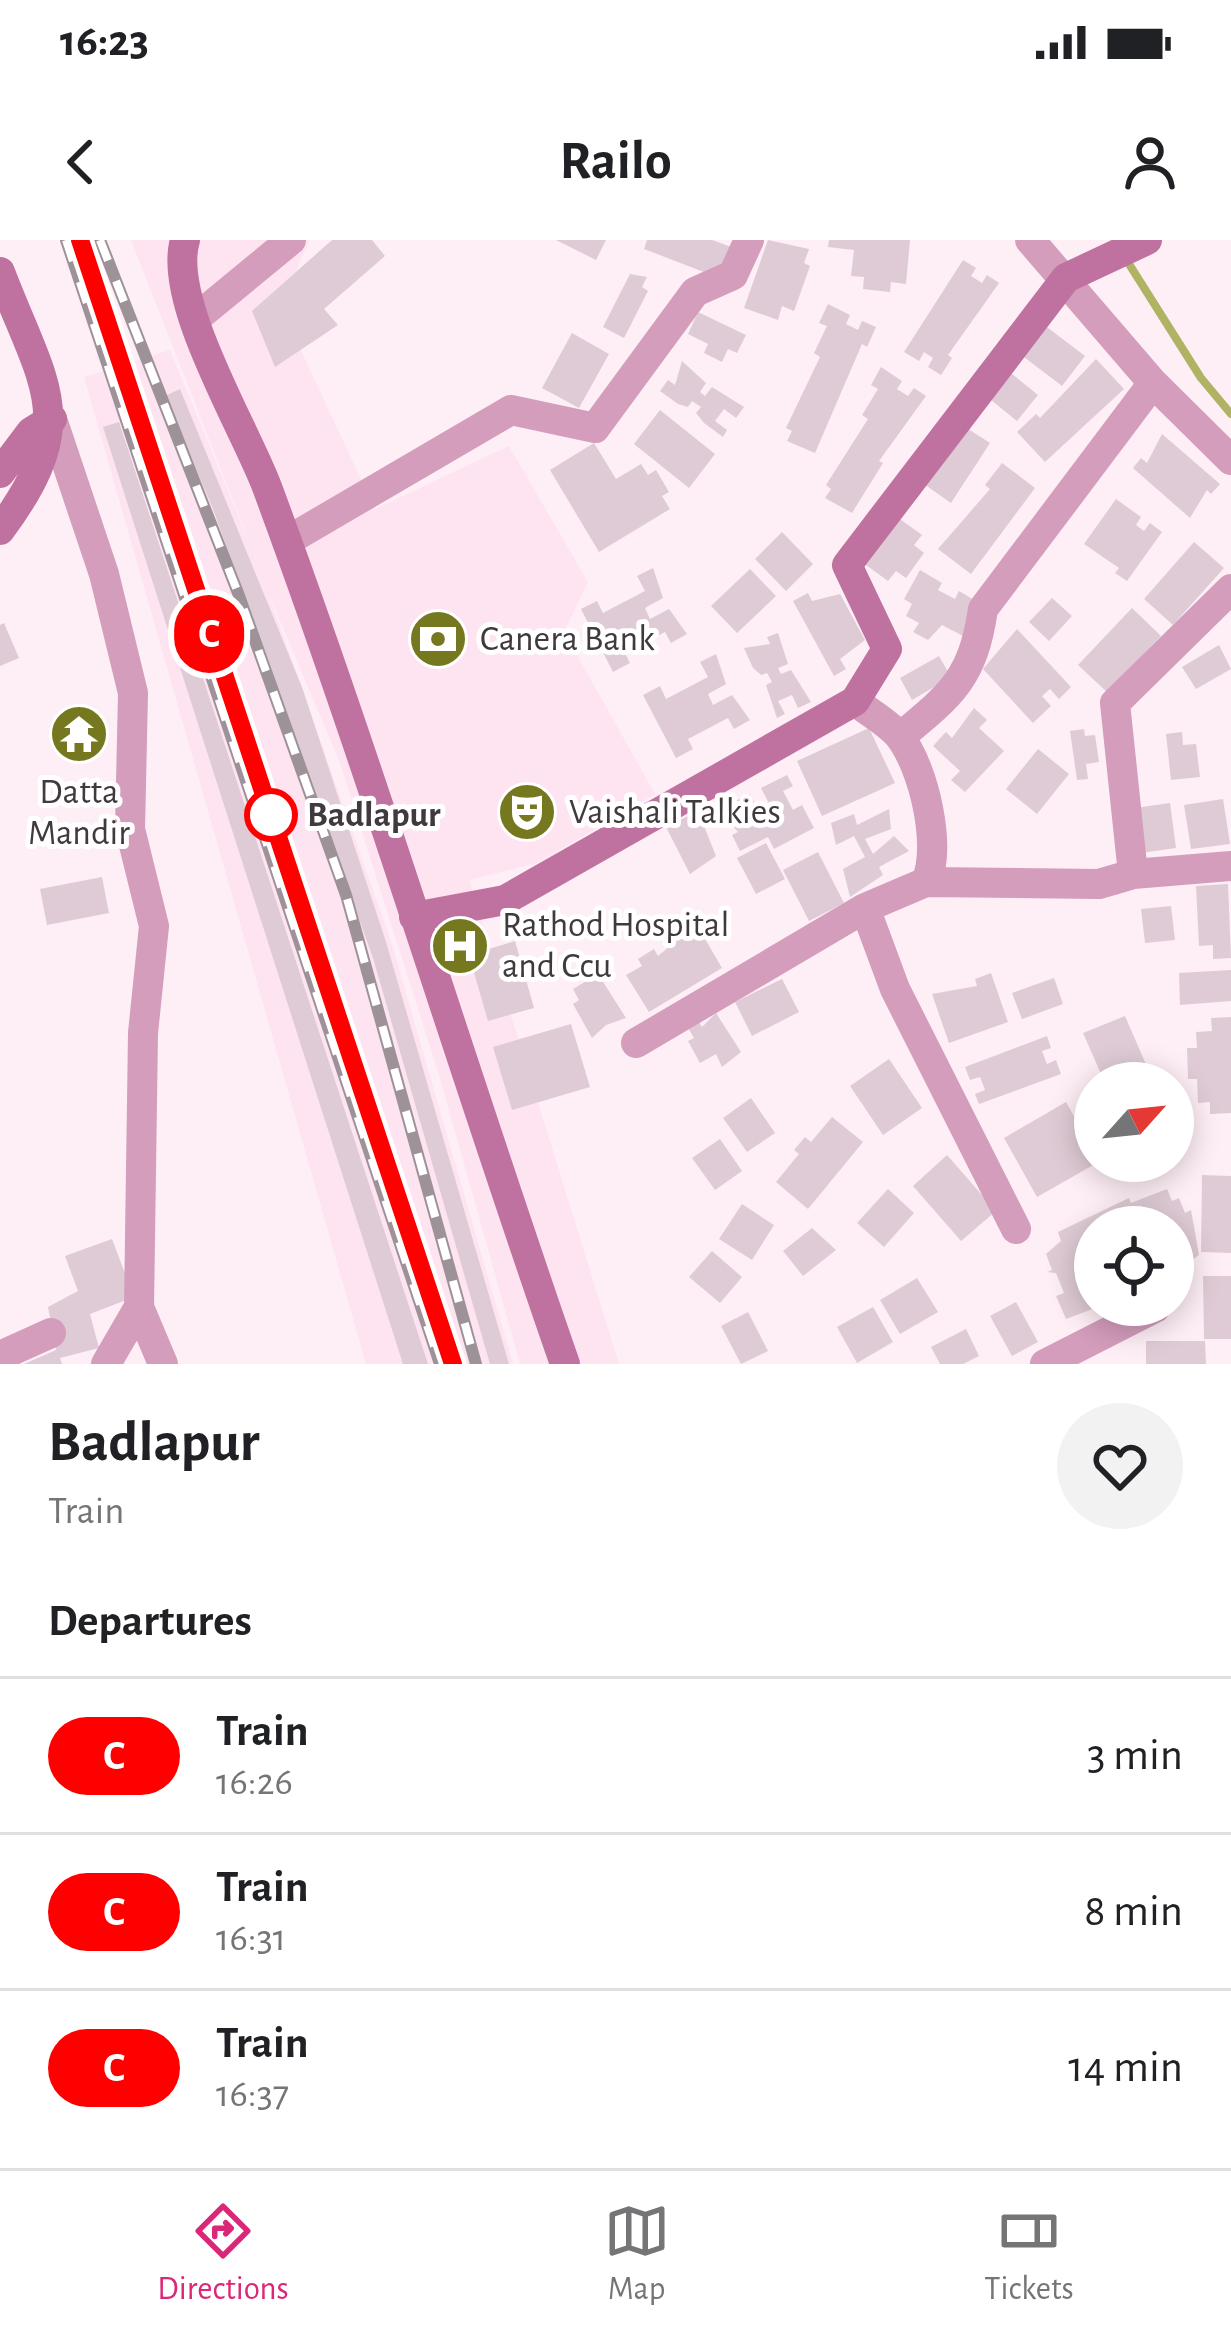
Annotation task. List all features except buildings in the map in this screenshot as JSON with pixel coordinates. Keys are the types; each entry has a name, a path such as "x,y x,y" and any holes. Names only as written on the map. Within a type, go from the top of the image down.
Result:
{"main road":[{"path":"185,240 189,304 286,541 565,1364"},
{"path":"414,917 505,900 855,701 887,649 847,566 1077,272 1148,240"},
{"path":"0,272 52,418 37,482 0,530"},
{"path":"0,473 32,432 52,418"}],"street":[{"path":"195,319 291,240"},
{"path":"286,541 511,410 595,428 695,292 733,275 749,240"},
{"path":"1030,240 1077,272 1153,383 1231,460"},
{"path":"900,737 957,689 977,652 983,609 1153,383"},
{"path":"52,418 104,574 133,694 130,830 154,926 143,1033 140,1307 163,1364"},
{"path":"1133,874 1115,703 1231,590"},
{"path":"855,701 900,737 935,827 934,863 926,882"},
{"path":"636,1043 865,908 926,882 1099,884 1133,874 1231,866"},
{"path":"865,908 896,989 1016,1229"},
{"path":"106,1364 140,1307"},
{"path":"1045,1364 1120,1326"},
{"path":"0,1356 51,1333"}],"shaded area":[{"path":"131,240 309,240 281,308 375,509 509,446 588,582 564,632 655,794 537,863 469,880 619,1364 520,1364 440,1078 340,763 267,590 391,941 513,1364 366,1364 84,377 170,350 260,569"}],"waterway":[{"path":"1124,256 1201,378 1231,414"}],"railway":[{"path":"66,240 440,1364"},
{"path":"100,240 238,593 346,895 476,1364"}],"train":[{"name":"C","path":"80,240 453,1364"}],"place":[{"name":"Canera Bank","path":"438,639"},
{"name":"Datta Mandir","path":"79,734"},
{"name":"Vaishali Talkies","path":"527,812"},
{"name":"Badlapur","path":"271,815"},
{"name":"Rathod Hospital and Ccu","path":"460,946"}]}
